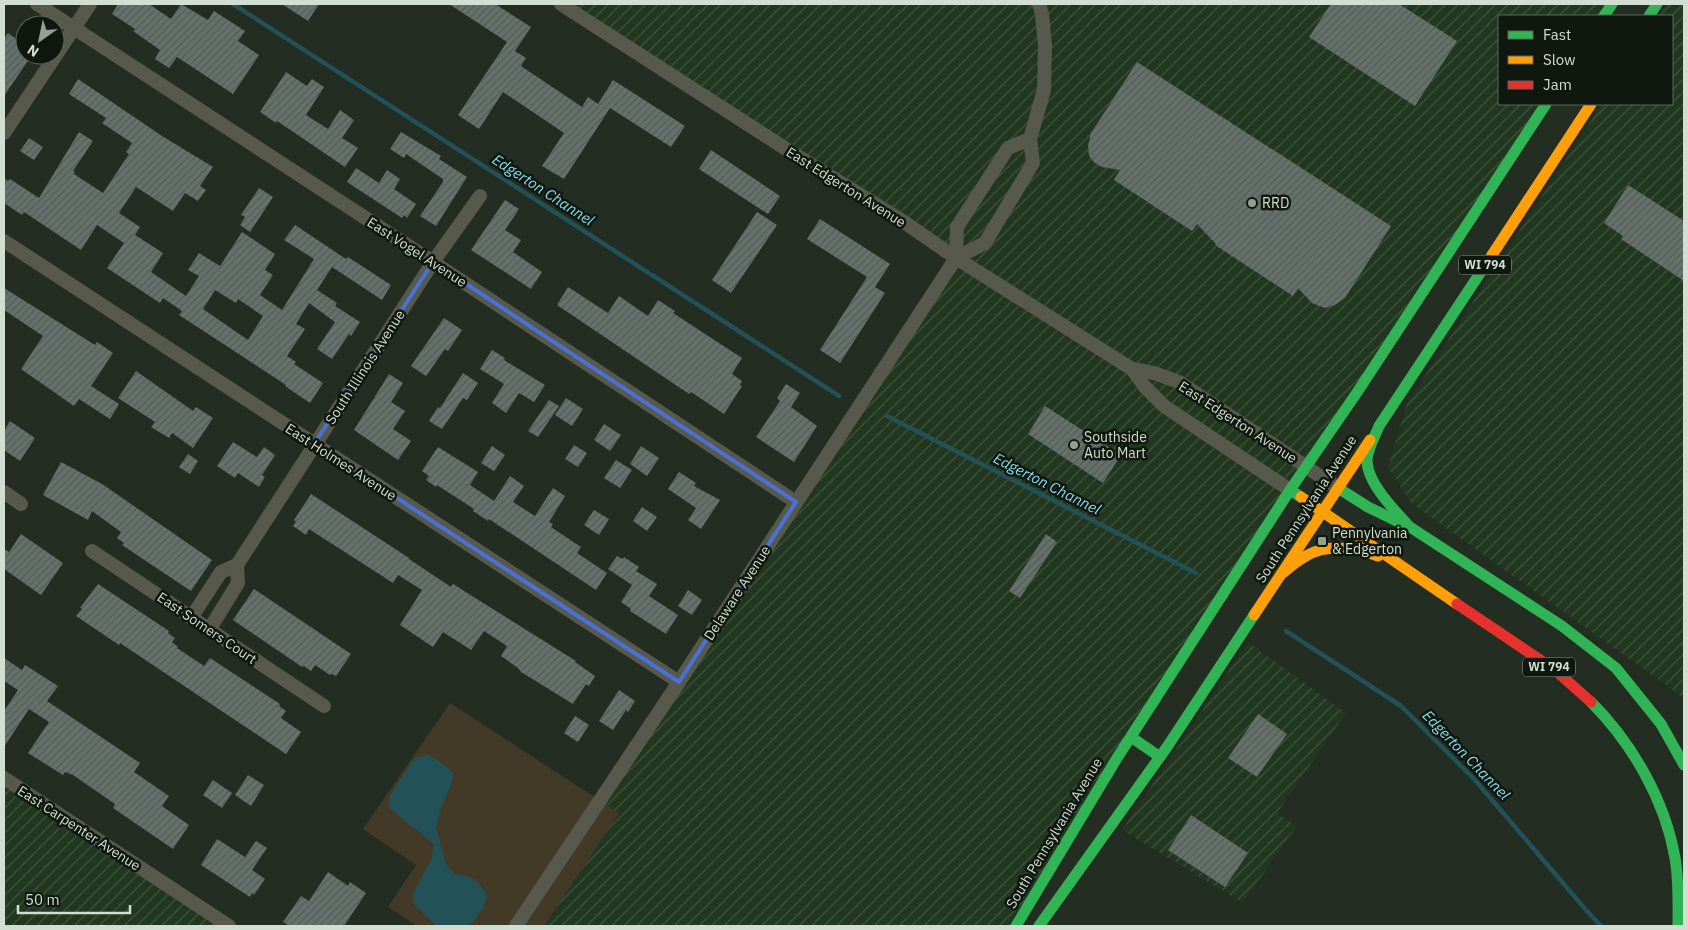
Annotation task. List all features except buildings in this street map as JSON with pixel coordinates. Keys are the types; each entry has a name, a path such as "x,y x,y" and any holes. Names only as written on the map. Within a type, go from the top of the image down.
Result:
{"main road":[{"path":"1605,15 1612,4"},
{"path":"1650,15 1657,4"},
{"name":"South Pennsylvania Avenue","path":"1016,926 1131,737 1290,490 1358,391 1545,105"},
{"name":"South Pennsylvania Avenue","path":"1039,926 1160,757 1284,572 1590,105"},
{"name":"WI 794","path":"1379,426 1369,450 1367,460 1369,472 1385,498 1410,527 1562,626 1616,668 1661,724 1684,765"},
{"path":"1338,488 1368,507 1410,527"},
{"name":"WI 794","path":"1290,490 1567,680 1590,700 1613,726 1632,753 1648,781 1662,813 1672,844 1678,873 1678,926"},
{"path":"1284,572 1308,554 1330,548 1357,549 1400,564"},
{"path":"1131,737 1160,757"}],"street":[{"name":"East Vogel Avenue","path":"37,4 433,262 796,502"},
{"path":"4,133 90,4"},
{"name":"East Edgerton Avenue","path":"562,4 1132,369 1164,406 1290,490"},
{"path":"1030,139 1008,148 957,228 956,258 985,243 1033,163 1030,139 1044,90 1045,46 1040,4"},
{"name":"South Illinois Avenue","path":"191,618 222,572 236,565 433,262 480,196"},
{"name":"East Holmes Avenue","path":"4,241 679,682"},
{"name":"Delaware Avenue","path":"516,926 679,682 956,258"},
{"name":"East Edgerton Avenue","path":"1132,369 1154,373 1179,382 1338,488"},
{"path":"4,492 21,504"},
{"name":"East Somers Court","path":"92,551 324,706"},
{"name":"South Illinois Avenue","path":"209,630 238,583 236,565"},
{"name":"East Carpenter Avenue","path":"4,778 229,926"}],"highlighted area":[{"path":"433,262 796,502 679,682 314,444"}],"shaded area":[{"path":"562,4 1612,4 1605,15 1498,15 1498,105 1545,105 1016,926 500,926 601,801 956,259"},
{"path":"1667,4 1684,4 1684,698 1411,503 1388,467 1407,403 1601,105 1673,105 1673,15 1660,15"},
{"path":"1248,642 1346,713 1277,813 1297,826 1243,903 1122,830"},
{"path":"450,703 619,813 544,926 417,926 388,907 416,865 363,829"},
{"path":"4,778 229,926 4,926"}],"water":[{"path":"427,755 435,758 453,772 452,783 442,805 436,827 446,864 455,874 474,880 481,886 487,896 483,908 470,926 436,926 413,903 413,893 432,858 434,844 389,808 389,798 415,758"}],"waterway":[{"name":"Edgerton Channel","path":"233,4 839,396"},
{"name":"Edgerton Channel","path":"887,416 1196,573"},
{"name":"Edgerton Channel","path":"1286,631 1401,706 1474,779 1601,926"}],"traffic: fast":[{"path":"1605,15 1612,4"},
{"path":"1650,15 1657,4"},
{"path":"1301,497 1290,490 1358,391 1545,105"},
{"path":"1492,255 1379,426 1370,446 1367,459 1371,477 1382,496 1410,527 1562,626 1616,668 1661,724 1684,765"},
{"path":"1338,488 1368,507 1403,524"},
{"path":"1016,926 1117,758 1290,490"},
{"path":"1039,926 1167,747 1254,615"},
{"path":"1591,702 1606,718 1633,754 1655,794 1670,836 1675,858 1678,926"},
{"path":"1131,737 1160,757"}],"traffic: slow":[{"path":"1492,255 1590,105"},
{"path":"1254,615 1370,440"},
{"path":"1301,497 1457,604"},
{"path":"1284,572 1303,558 1323,549 1351,549 1378,556"}],"traffic: jam":[{"path":"1457,604 1555,670 1591,702"}],"place":[{"name":"RRD","path":"1252,203"},
{"name":"Southside Auto Mart","path":"1074,445"},
{"name":"Pennylvania & Edgerton","path":"1322,541"}]}
